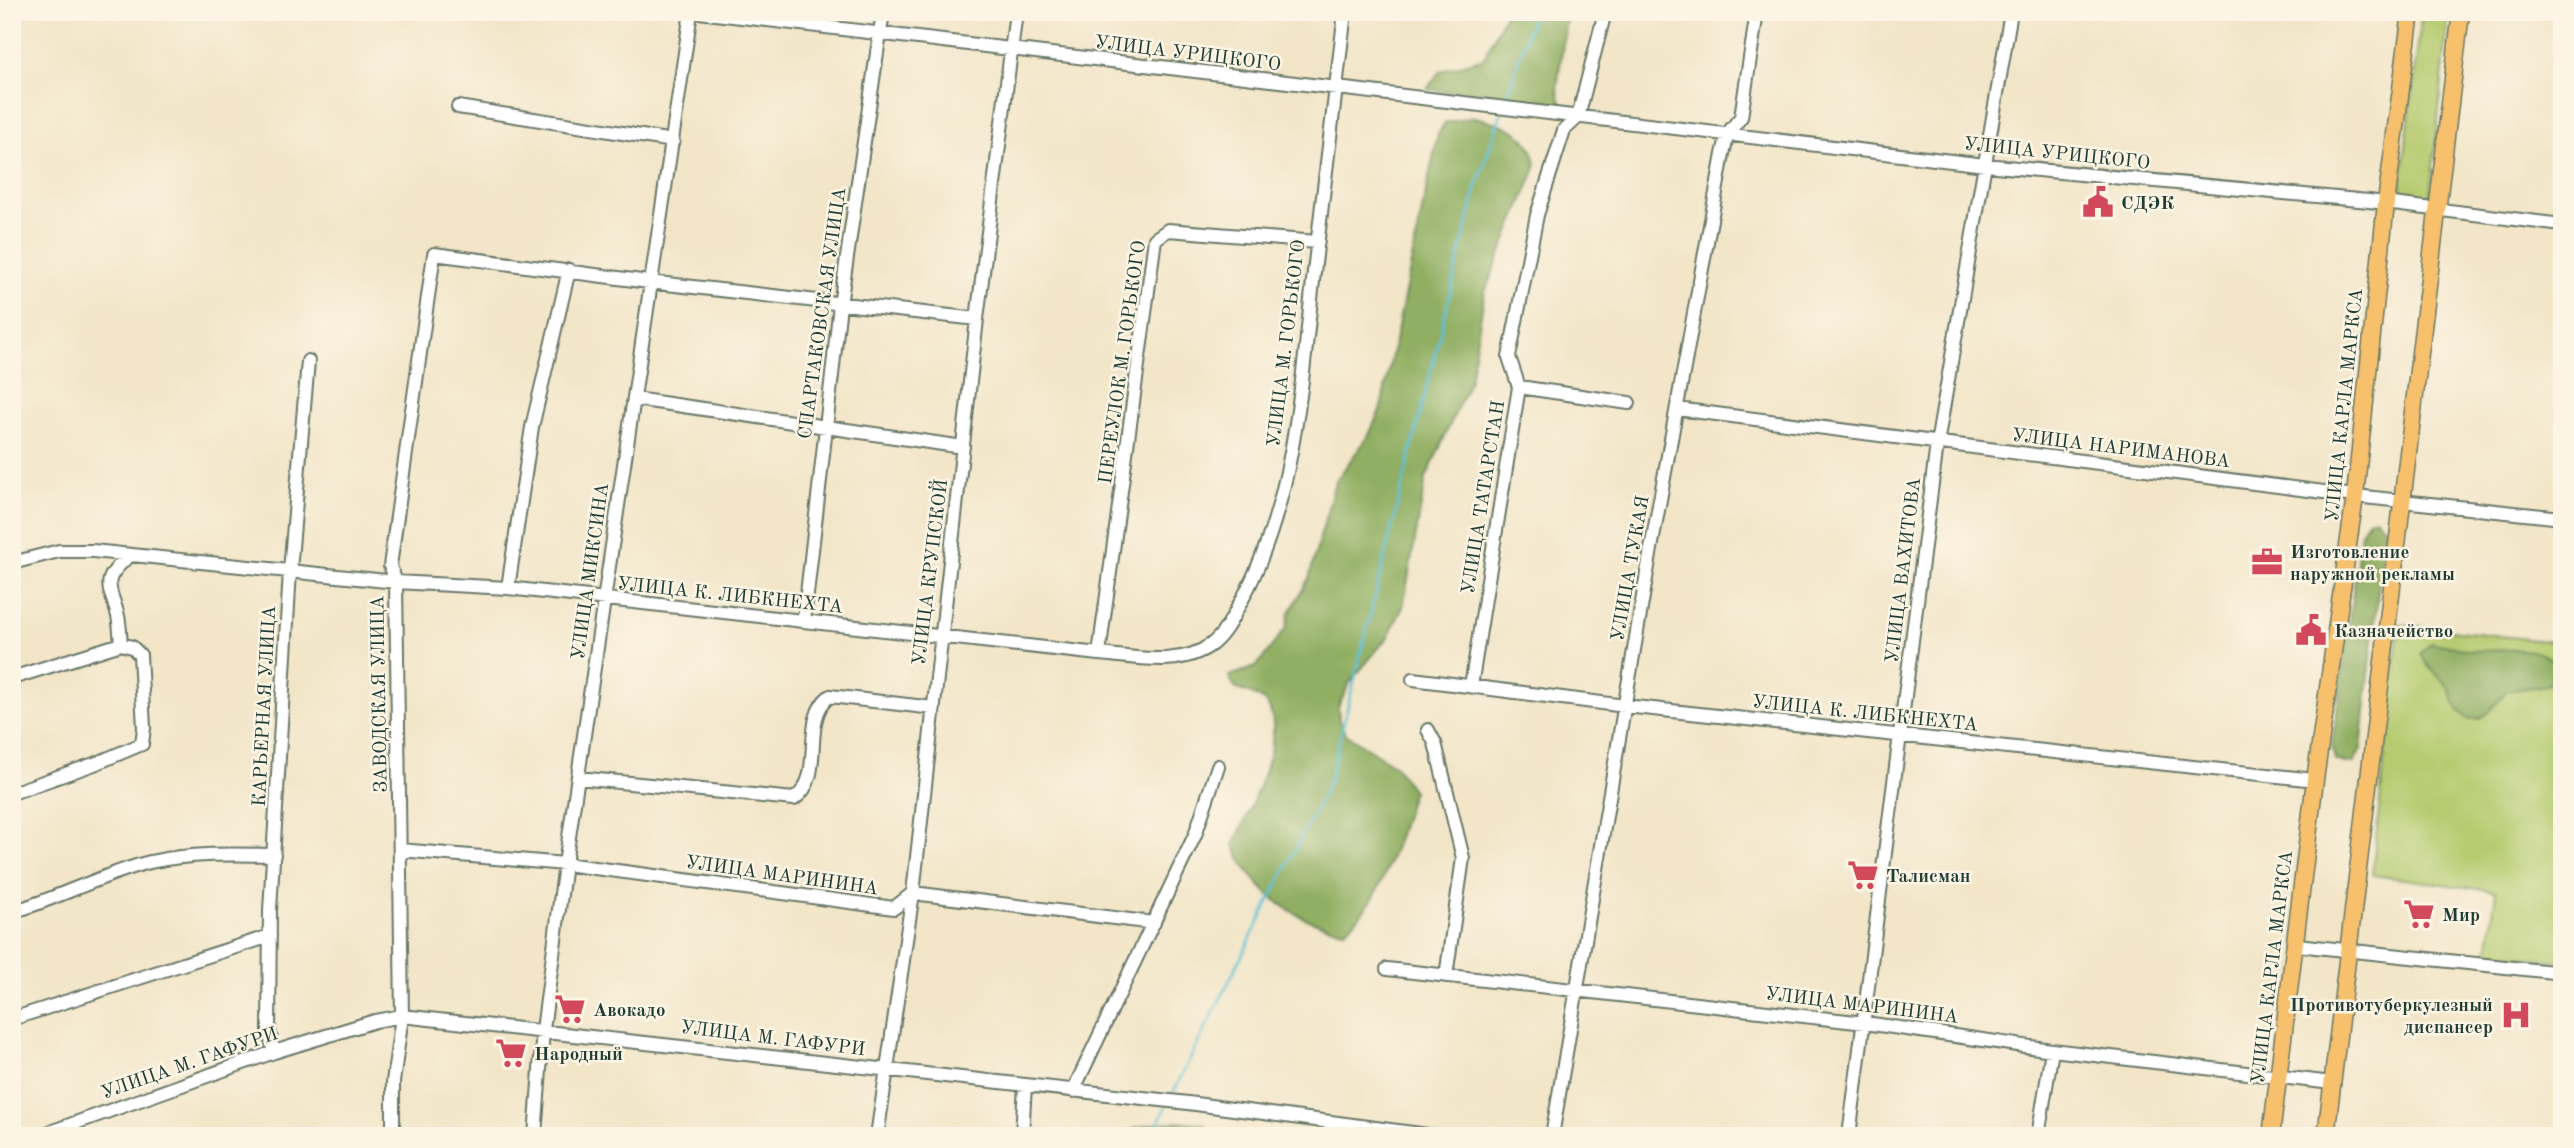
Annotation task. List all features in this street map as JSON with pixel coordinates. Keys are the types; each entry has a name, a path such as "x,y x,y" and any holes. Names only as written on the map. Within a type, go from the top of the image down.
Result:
{"main road":[{"name":"УЛИЦА КАРЛА МАРКСА","path":"2271,1136 2297,945 2315,780 2355,496 2386,203 2411,12"},
{"path":"2326,1136 2405,501 2461,12"}],"street":[{"name":"УЛИЦА МИКСИНА","path":"535,1136 543,1030 565,864 691,12"},
{"name":"УЛИЦА УРИЦКОГО","path":"699,12 1335,90 1423,97 1985,165 2386,203 2562,225"},
{"name":"СПАРТАКОВСКАЯ УЛИЦА","path":"804,620 824,428 883,12"},
{"name":"УЛИЦА КРУПСКОЙ","path":"877,1136 914,893 976,319 1016,12"},
{"name":"УЛИЦА М. ГОРЬКОГО","path":"1196,653 1216,640 1231,619 1271,537 1289,461 1345,12"},
{"name":"УЛИЦА ТАТАРСТАН","path":"1471,686 1519,387 1509,357 1537,215 1564,130 1578,117 1605,12"},
{"name":"УЛИЦА ТУКАЯ","path":"1552,1136 1677,409 1728,133 1741,117 1757,12"},
{"name":"УЛИЦА ВАХИТОВА","path":"1849,1136 1937,444 2011,12"},
{"path":"458,107 673,141"},
{"name":"ПЕРЕУЛОК М. ГОРЬКОГО","path":"1099,654 1155,239 1168,230 1317,242"},
{"name":"ЗАВОДСКАЯ УЛИЦА","path":"393,1136 393,1082 402,1016 396,582 390,566 434,254 569,270"},
{"path":"508,588 532,427 569,270 840,305 976,319"},
{"name":"КАРЬЕРНАЯ УЛИЦА","path":"274,1052 269,1032 270,936 290,571 308,361"},
{"path":"1519,387 1629,403"},
{"path":"635,399 963,447"},
{"name":"УЛИЦА НАРИМАНОВА","path":"1677,409 2355,496 2562,518"},
{"name":"УЛИЦА К. ЛИБКНЕХТА","path":"12,564 59,551 93,551 396,582 508,588 602,601 804,620 1099,654 1167,660 1196,653"},
{"path":"121,644 118,615 108,587 114,572 129,556"},
{"path":"12,678 121,644 132,647 140,655 144,727 142,744 97,764 12,793"},
{"name":"УЛИЦА К. ЛИБКНЕХТА","path":"1413,679 1625,706 2315,780"},
{"path":"579,778 794,799 802,794 807,782 818,719 823,701 830,696 934,708"},
{"path":"1427,730 1435,743 1463,858 1446,976"},
{"path":"1073,1091 1195,835 1218,766"},
{"name":"УЛИЦА МАРИНИНА","path":"400,850 565,864 894,908 914,893"},
{"path":"12,912 147,863 224,854 274,855"},
{"path":"914,893 1154,923"},
{"path":"12,1022 18,1017 270,936"},
{"path":"2297,945 2562,974"},
{"name":"УЛИЦА МАРИНИНА","path":"1387,969 1865,1023 2332,1083"},
{"name":"УЛИЦА М. ГАФУРИ","path":"39,1136 274,1052 402,1016 1188,1103 1436,1136"},
{"path":"2038,1136 2052,1049"},
{"path":"1022,1136 1025,1085"}],"green space":[{"path":"1506,12 1567,12 1557,89 1562,105 1427,89 1440,71 1484,58"},
{"path":"2422,12 2449,12 2430,197 2400,194"},
{"path":"1474,117 1506,127 1524,138 1534,156 1536,168 1485,291 1470,380 1426,478 1403,607 1388,637 1350,682 1338,707 1339,721 1346,734 1395,766 1413,791 1380,885 1359,917 1345,930 1310,920 1278,902 1252,877 1234,845 1262,778 1272,741 1273,724 1268,705 1235,688 1229,676 1256,667 1286,628 1289,614 1309,578 1335,482 1369,435 1381,408 1438,134 1445,123"},
{"path":"2375,518 2385,528 2361,749 2354,763 2348,764 2335,760 2332,746 2361,533 2368,520"},
{"path":"2399,624 2562,643 2562,961 2488,953 2496,891 2372,875"},
{"path":"2431,643 2480,651 2535,652 2555,662 2557,676 2547,685 2506,691 2486,714 2473,719 2460,712 2448,687 2423,659 2421,653"},
{"path":"1188,1122 1203,1124 1216,1136 1123,1136 1146,1125"}],"waterway":[{"path":"1504,105 1534,12"},
{"path":"1172,1095 1329,782 1476,189 1502,111"},
{"path":"1152,1136 1167,1104"}],"place":[{"name":"СДЭК","path":"2098,202"},
{"name":"Изготовление наружной рекламы","path":"2267,562"},
{"name":"Казначейство","path":"2311,630"},
{"name":"Талисман","path":"1863,875"},
{"name":"Мир","path":"2419,914"},
{"name":"Авокадо","path":"570,1009"},
{"name":"Противотуберкулезный диспансер","path":"2516,1015"},
{"name":"Народный","path":"511,1053"}]}
